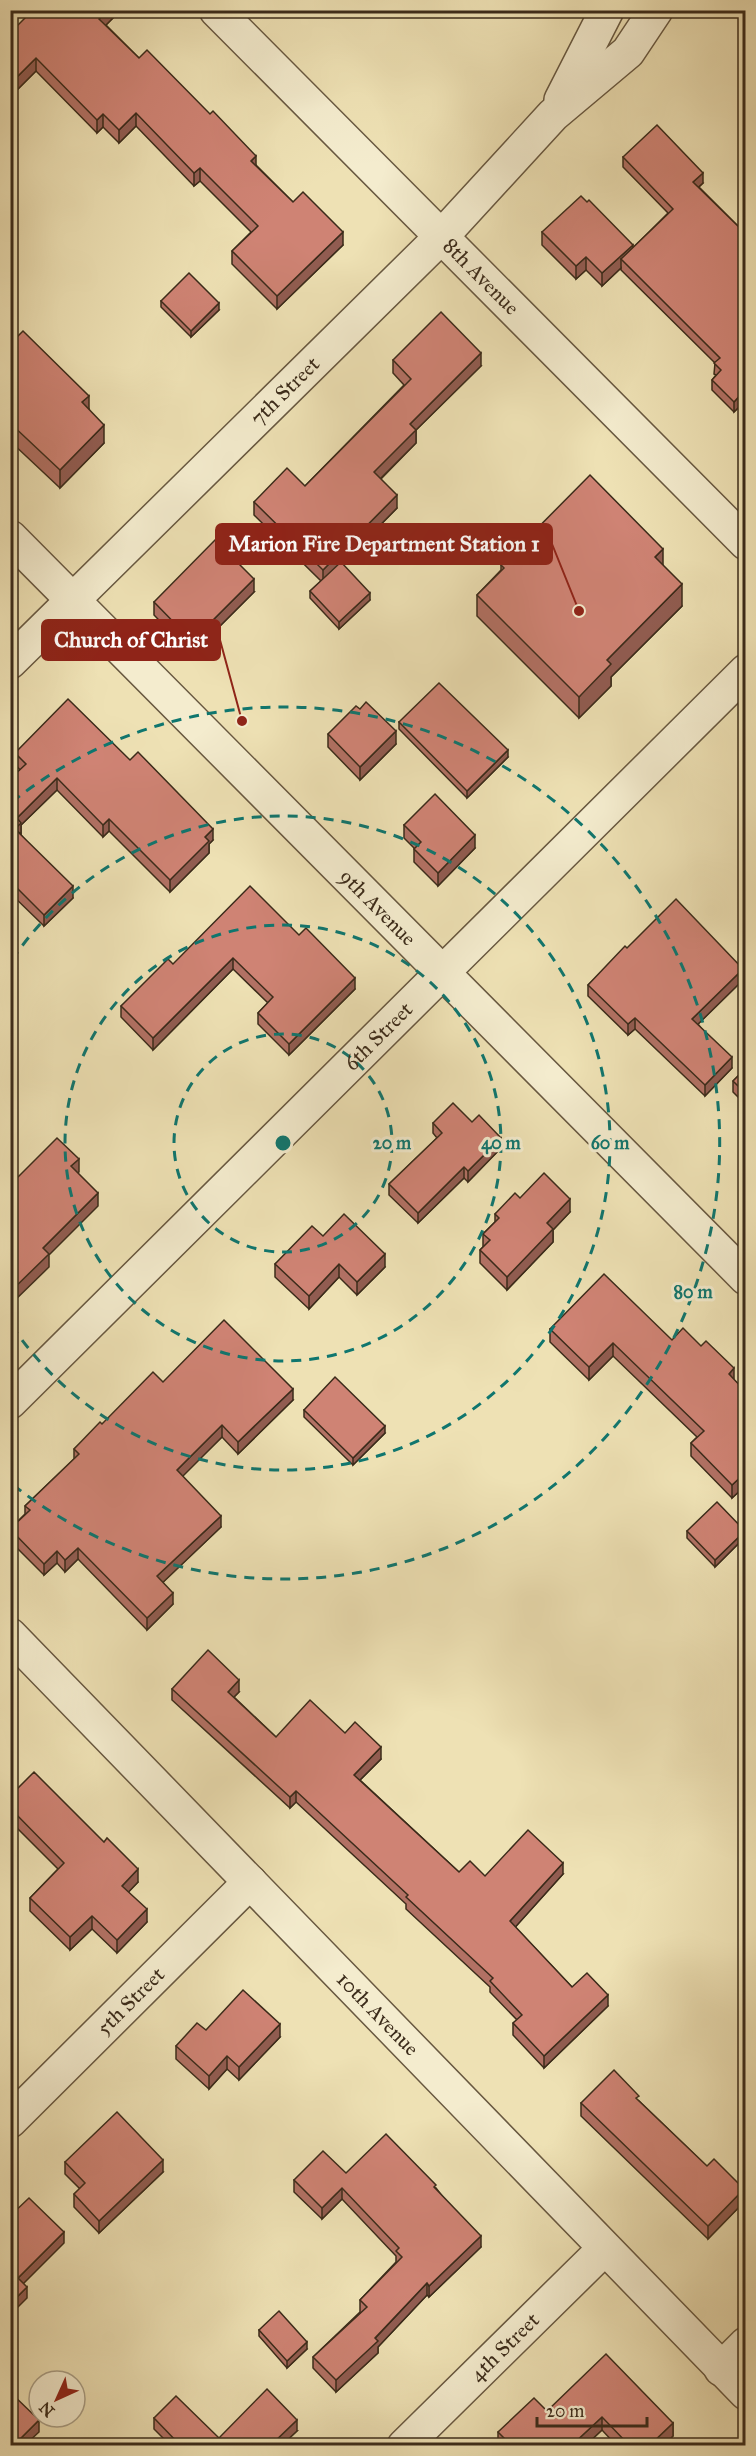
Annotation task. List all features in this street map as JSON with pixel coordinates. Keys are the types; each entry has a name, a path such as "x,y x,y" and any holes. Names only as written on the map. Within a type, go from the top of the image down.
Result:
{"street":[{"name":"8th Avenue","path":"216,10 746,543"},
{"name":"7th Street","path":"553,115 607,10"},
{"name":"7th Street","path":"10,662 441,237 553,115 628,52 656,10"},
{"name":"9th Avenue","path":"10,537 746,1278"},
{"name":"6th Street","path":"10,1402 746,671"},
{"name":"10th Avenue","path":"10,1635 746,2393"},
{"name":"5th Street","path":"10,2121 250,1882"},
{"name":"4th Street","path":"404,2445 604,2249"},
{"path":"721,2369 746,2344"}],"building":[{"path":"33,10 108,10 99,19 139,58 147,50 210,114 213,111 256,156 251,161 293,202 303,192 343,232 277,296 232,251 258,226 200,168 194,173 136,113 119,130 103,114 97,120 36,58 10,84 10,33"},
{"path":"657,125 703,173 693,182 746,234 746,395 743,392 734,402 712,380 721,370 714,363 720,358 621,259 673,209 623,157"},
{"path":"581,196 587,202 589,200 633,245 602,273 586,257 576,266 542,232"},
{"path":"189,273 219,303 191,331 161,301"},
{"path":"441,312 481,353 410,424 416,430 374,472 397,495 323,570 254,502 287,468 305,486 411,379 393,360"},
{"path":"23,331 89,396 82,402 104,425 60,470 10,423 10,344"},
{"path":"590,475 663,549 655,557 682,584 607,660 611,664 579,697 477,595 504,568 501,565"},
{"path":"215,540 254,579 192,641 154,602"},
{"path":"341,562 370,593 339,622 310,591"},
{"path":"439,683 508,750 467,791 399,722"},
{"path":"68,699 130,760 138,752 213,829 205,837 209,841 170,880 109,819 103,825 57,778 17,818 21,823 15,829 73,886 44,915 10,881 10,779 26,764 15,753"},
{"path":"366,702 396,731 360,767 328,734 356,706 360,709"},
{"path":"435,794 475,835 438,873 414,849 421,842 404,825"},
{"path":"250,886 299,935 306,928 355,978 289,1044 258,1013 273,997 233,958 153,1038 121,1006 168,959 173,964"},
{"path":"676,899 743,969 692,1019 732,1057 705,1085 635,1018 628,1024 588,985 625,946 627,948"},
{"path":"746,1068 746,1094 733,1081"},
{"path":"453,1103 472,1122 479,1115 501,1138 468,1171 464,1167 418,1213 389,1184 442,1133 433,1123"},
{"path":"57,1138 79,1159 71,1166 98,1193 43,1248 49,1254 10,1292 10,1185"},
{"path":"544,1173 570,1199 547,1223 553,1229 507,1277 480,1250 490,1240 483,1234 499,1218 495,1214 515,1193 520,1198"},
{"path":"344,1214 385,1254 357,1282 339,1264 309,1296 275,1264 312,1226 323,1236"},
{"path":"604,1274 672,1340 683,1328 701,1346 706,1341 734,1368 729,1374 746,1392 746,1450 742,1453 746,1456 746,1472 732,1485 691,1443 704,1431 613,1343 589,1367 550,1329"},
{"path":"224,1320 293,1389 238,1442 222,1425 177,1470 221,1516 157,1576 173,1593 147,1618 78,1548 65,1560 57,1551 44,1564 10,1529 30,1510 25,1506 79,1454 74,1449 100,1422 102,1424 153,1372 163,1382"},
{"path":"335,1377 385,1426 353,1458 304,1410"},
{"path":"717,1502 745,1531 715,1560 687,1531"},
{"path":"208,1650 239,1680 228,1692 276,1737 310,1700 345,1733 355,1722 381,1747 354,1775 459,1872 470,1861 485,1876 528,1830 563,1863 510,1921 572,1987 587,1973 608,1995 544,2056 513,2023 522,2015 490,1981 493,1978 296,1791 290,1797 172,1689"},
{"path":"34,1772 104,1842 107,1838 138,1869 122,1886 147,1909 117,1940 92,1916 70,1937 30,1898 64,1863 10,1808 10,1796"},
{"path":"243,1990 280,2024 239,2067 227,2056 209,2076 176,2046 197,2023 206,2030"},
{"path":"614,2070 639,2096 636,2098 707,2166 714,2159 744,2189 708,2226 581,2103"},
{"path":"117,2112 163,2160 99,2221 74,2194 85,2183 65,2162"},
{"path":"386,2134 436,2185 434,2187 481,2236 429,2286 427,2283 375,2338 378,2341 336,2380 313,2357 367,2307 360,2300 402,2257 396,2251 399,2248 342,2188 322,2208 294,2180 323,2151 346,2173"},
{"path":"29,2198 64,2232 18,2278 27,2287 10,2304 10,2216"},
{"path":"279,2311 307,2342 287,2361 259,2330"},
{"path":"606,2354 673,2423 650,2445 629,2445 602,2417 572,2445 511,2445 498,2432 534,2398 547,2411"},
{"path":"267,2389 297,2420 271,2445 180,2445 154,2418 176,2396 219,2438"},
{"path":"10,2392 27,2408 27,2429 30,2429 14,2445 10,2445"},
{"path":"89,2440 94,2445 83,2445"}],"place":[{"name":"Marion Fire Department Station 1","path":"579,611"},
{"name":"Church of Christ","path":"242,721"}]}
